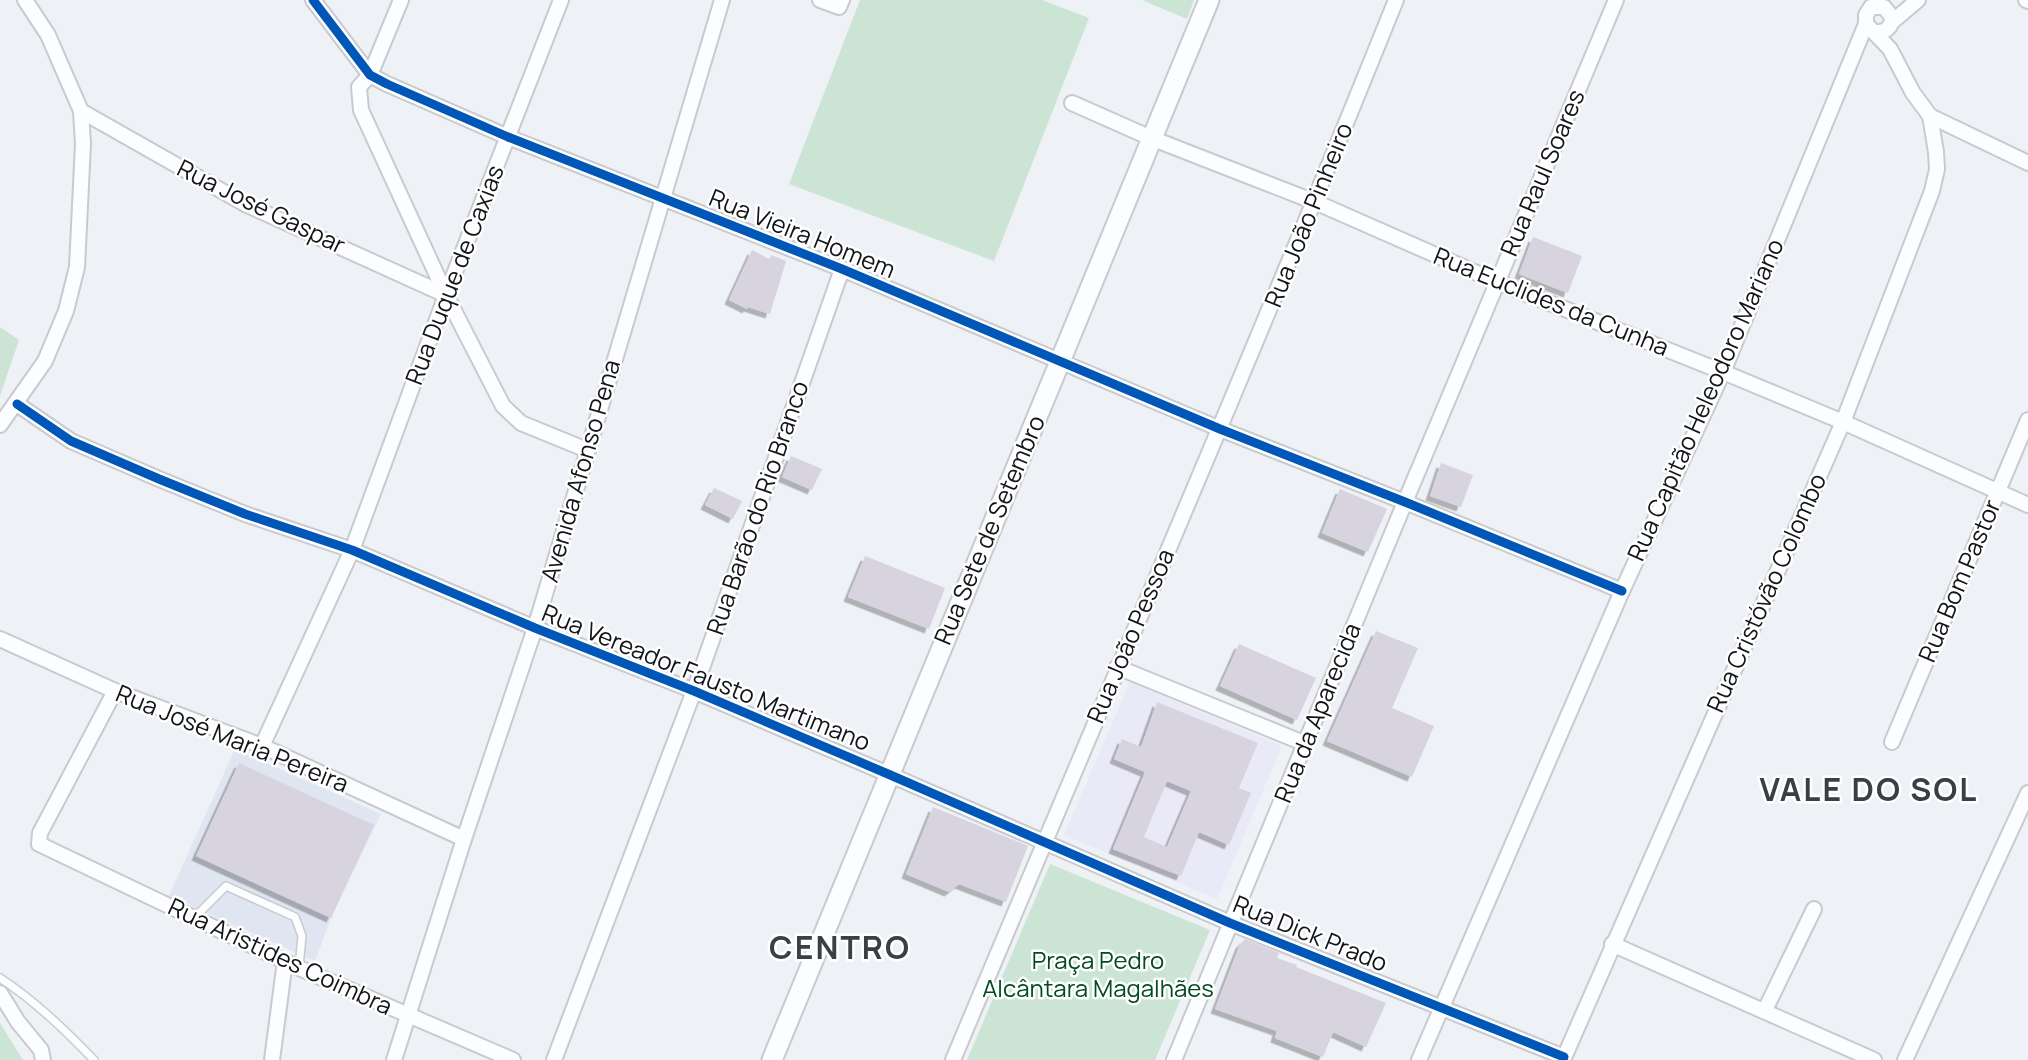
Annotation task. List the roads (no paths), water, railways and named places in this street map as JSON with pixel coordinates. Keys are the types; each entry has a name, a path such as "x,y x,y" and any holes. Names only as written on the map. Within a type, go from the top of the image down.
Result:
{"main road":[{"name":"Rua Sete de Setembro","path":"772,1060 1209,0"}],"street":[{"path":"0,425 45,361 66,311 77,267 83,144 80,111 48,34 25,0"},
{"path":"313,0 370,75"},
{"path":"401,0 370,75 359,87 362,110 446,295 503,406 521,423 587,450"},
{"name":"Rua Duque de Caxias","path":"262,746 352,550 446,295 561,0"},
{"name":"Avenida Afonso Pena","path":"394,1060 535,628 722,0"},
{"path":"820,0 840,4"},
{"name":"Rua João Pinheiro","path":"1220,429 1396,0"},
{"name":"Rua Raul Soares","path":"1405,502 1616,0"},
{"name":"Rua Capitão Heleodoro Mariano","path":"1419,1060 1622,590 1723,372 1857,46 1878,14 1914,4"},
{"path":"1878,14 1891,49 1913,93 1930,116 2028,163"},
{"name":"Rua Vieira Homem","path":"370,75 509,137 842,269 1220,429 1622,590"},
{"name":"Rua Euclides da Cunha","path":"1072,103 1152,138 1315,202 1497,282 1843,422 2028,505"},
{"name":"Rua José Gaspar","path":"80,111 245,204 446,295"},
{"name":"Rua Cristóvão Colombo","path":"1563,1058 1843,422 1931,191 1937,169 1930,116"},
{"name":"Rua Barão do Rio Branco","path":"554,1060 694,691 842,269"},
{"name":"Rua Vereador Fausto Martimano","path":"17,404 71,441 244,514 352,550 535,628 694,691 1044,843"},
{"name":"Rua Bom Pastor","path":"1892,742 2028,420"},
{"name":"Rua João Pessoa","path":"953,1060 1117,667 1220,429"},
{"name":"Rua da Aparecida","path":"1230,923 1405,502"},
{"name":"Rua José Maria Pereira","path":"0,639 115,691 262,746 464,839"},
{"path":"1117,667 1306,744"},
{"name":"Rua Aristides Coimbra","path":"115,691 40,833 39,844 299,968 513,1060"},
{"path":"1905,1060 2028,793"},
{"name":"Rua Dick Prado","path":"1044,843 1230,923 1563,1058"},
{"path":"1765,1010 1814,908"},
{"path":"1174,1060 1216,965 1230,923"},
{"path":"1612,944 1874,1060"},
{"path":"272,1060 285,961"},
{"path":"0,993 42,1055"}],"lane":[{"path":"194,918 226,886 295,917 302,936 299,968"},
{"path":"0,978 23,993 68,1033 93,1060"}],"district":[{"name":"VALE DO SOL","path":"1869,790"},
{"name":"CENTRO","path":"840,948"}],"park label":[{"name":"Praça Pedro Alcântara Magalhães","path":"1098,975"}]}
